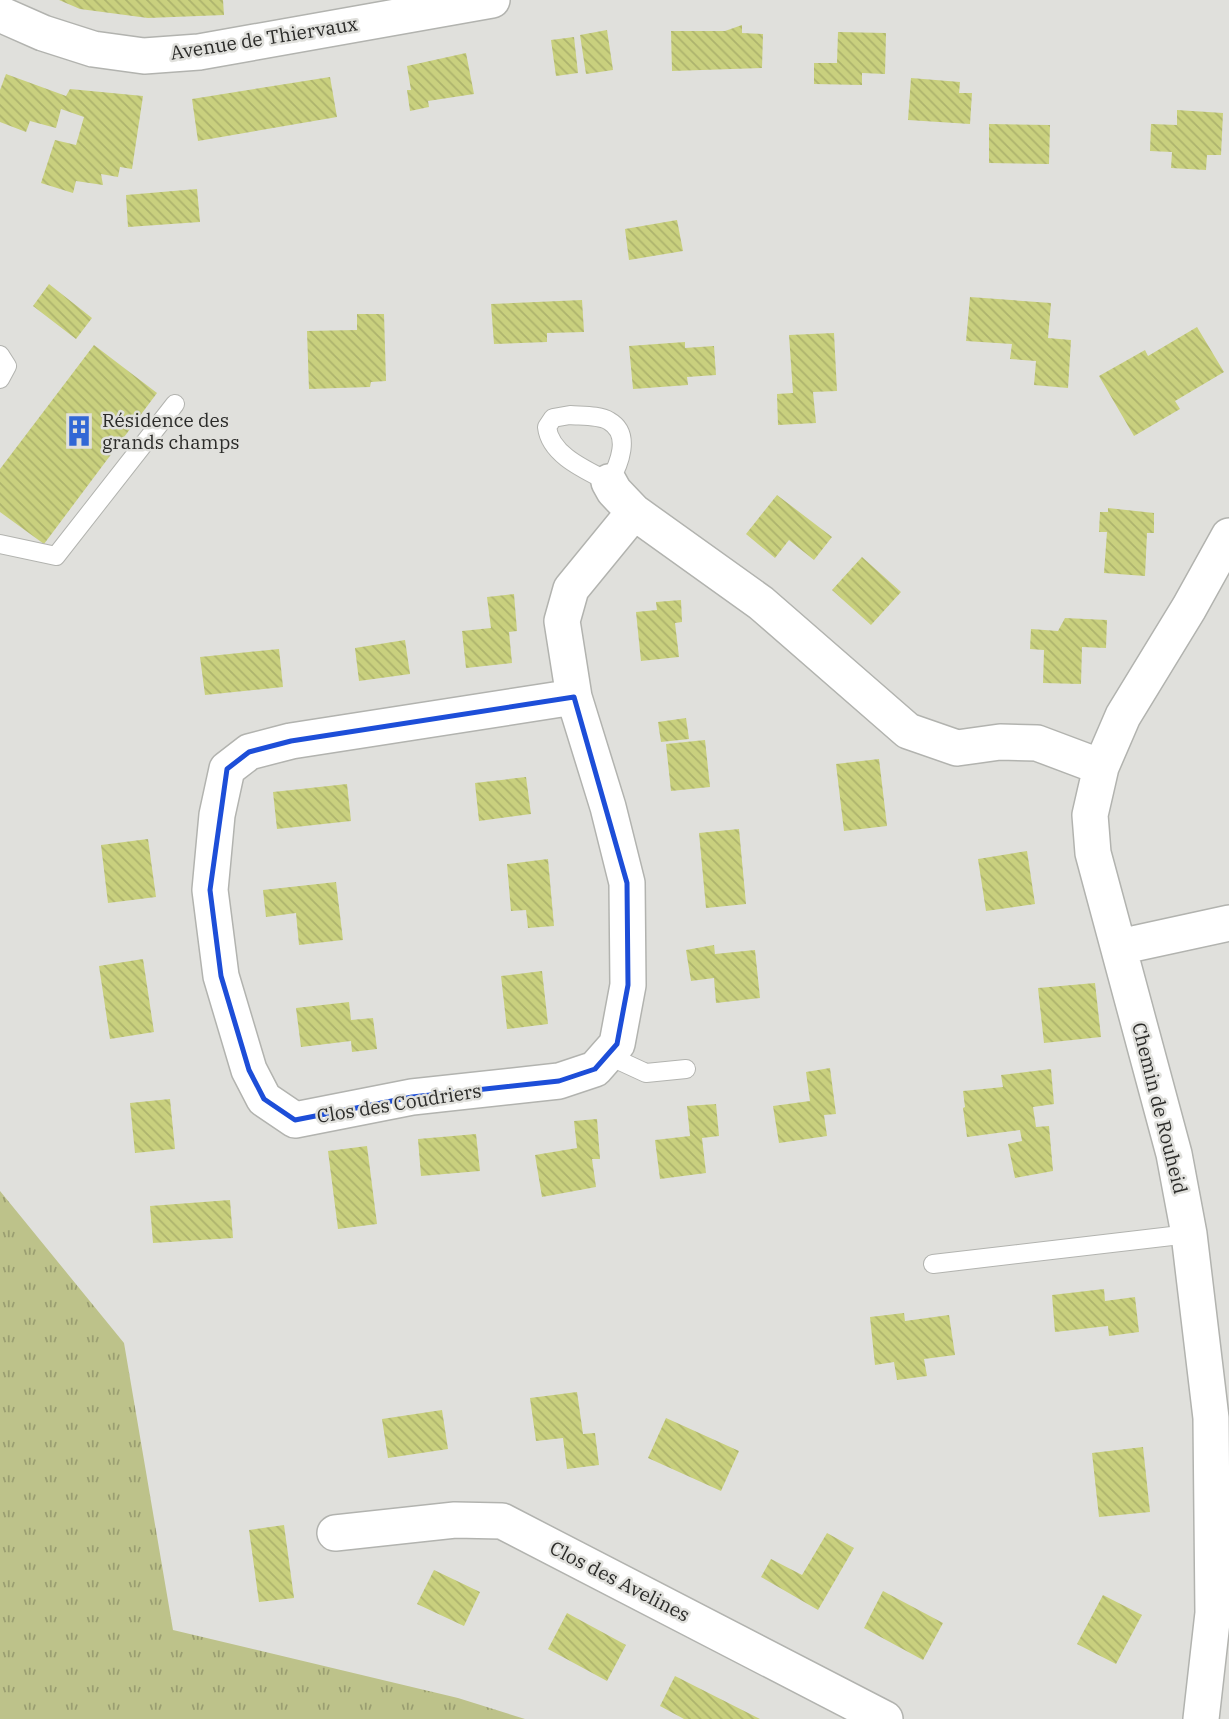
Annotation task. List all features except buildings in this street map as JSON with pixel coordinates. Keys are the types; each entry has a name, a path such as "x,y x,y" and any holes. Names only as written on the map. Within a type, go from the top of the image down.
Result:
{"street":[{"name":"Avenue de Thiervaux","path":"0,14 43,33 93,49 144,56 199,52 492,0"},
{"path":"609,482 634,512 761,603 908,730 957,748 1000,742 1037,743 1101,767"},
{"path":"607,1055 617,1044 628,985 627,883 608,807 574,697 562,621 571,589 634,512"},
{"name":"Chemin de Rouheid","path":"1201,1719 1213,1613 1220,1419 1174,1154 1093,853 1090,815 1101,767 1123,716 1229,536"},
{"name":"Clos des Coudriers","path":"574,697 304,739 249,752 227,769 217,815 210,890 221,976 249,1070 264,1099 295,1120 412,1097 559,1082 595,1069 607,1055"},
{"path":"1119,947 1229,923"},
{"name":"Clos des Avelines","path":"335,1533 455,1520 502,1521 885,1719"}],"lane":[{"path":"0,355 8,366 0,379"},
{"path":"0,544 56,556 175,404"},
{"path":"570,415 608,419 617,428 622,440 620,463 609,482 560,453 548,438 547,427 553,418 570,415"},
{"path":"607,1055 646,1073 686,1069"},
{"path":"933,1264 1189,1234"}],"highlighted area":[{"path":"574,697 627,883 628,985 617,1044 595,1069 559,1081 412,1097 295,1120 264,1099 249,1070 221,976 210,890 227,769 249,752 291,741"}],"green space":[{"path":"0,1191 124,1343 173,1630 458,1698 525,1719 0,1719"}],"place":[{"name":"Résidence des grands champs","path":"79,431"}]}
